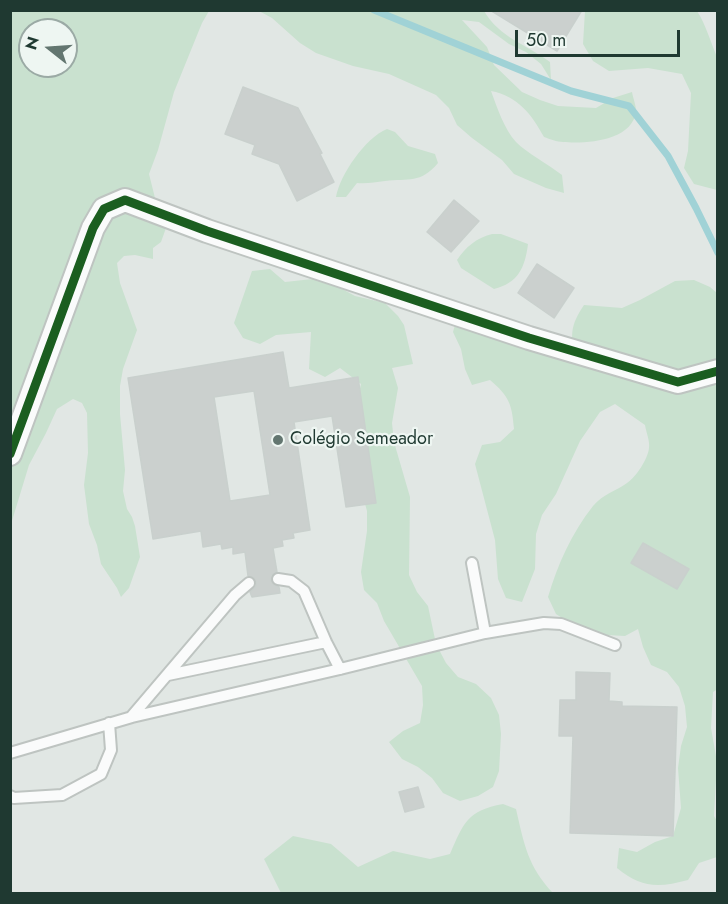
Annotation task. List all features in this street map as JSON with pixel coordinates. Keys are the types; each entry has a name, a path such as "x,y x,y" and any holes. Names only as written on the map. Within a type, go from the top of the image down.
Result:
{"street":[{"path":"10,454 93,228 105,209 125,200 207,231 518,334 678,382 717,371"}],"lane":[{"path":"472,564 485,633"},
{"path":"278,579 291,581 304,591 340,669"},
{"path":"132,717 235,595 249,583"},
{"path":"10,753 132,717 485,633 544,623 561,624 615,645"},
{"path":"168,675 326,642"},
{"path":"10,796 14,798 62,795 100,774 111,750 109,723"}],"green space":[{"path":"11,11 209,11 174,92 149,174 158,210 166,228 161,242 153,248 153,259 135,255 124,256 117,263 120,283 137,330 123,369 120,386 120,414 125,470 123,491 127,509 135,526 140,557 129,588 121,597 101,564 89,524 84,485 88,453 87,413 82,403 73,399 57,409 29,465 11,524"},
{"path":"259,11 484,11 498,28 550,62 551,80 541,64 526,52 509,44 479,22 462,20 487,47 494,65 522,92 558,106 596,108 613,98 632,92 636,111 627,129 618,135 595,141 561,142 544,137 523,108 509,97 491,91 501,118 512,137 526,150 562,175 564,193 514,174 502,160 457,125 449,108 436,95 389,74 353,66 316,53 300,43 272,18"},
{"path":"585,11 697,11 717,57 717,190 694,184 684,168 688,151 691,93 682,74 648,68 609,71 593,61 583,44"},
{"path":"387,129 395,132 408,146 435,154 438,163 432,170 420,177 408,180 357,183 346,197 336,197 338,188 355,158 370,140"},
{"path":"492,234 501,234 528,244 525,260 519,273 509,283 494,289 461,268 457,260 472,244"},
{"path":"270,269 285,282 322,278 355,296 385,303 404,325 413,364 392,368 398,388 392,423 394,442 410,497 409,575 417,592 428,606 436,644 446,663 458,677 476,684 491,698 499,715 501,734 499,771 493,787 478,796 460,801 443,793 432,778 418,767 402,759 389,742 403,731 420,723 423,705 422,686 384,621 377,603 364,590 361,572 367,531 367,511 362,493 357,402 361,384 340,368 325,377 309,369 311,332 276,335 260,344 243,338 234,323 252,271"},
{"path":"694,280 717,293 718,689 713,692 711,728 717,762 714,816 717,821 717,857 699,863 688,880 659,885 642,883 617,868 619,848 637,852 655,842 673,836 681,808 678,768 687,727 685,706 679,687 667,672 651,665 638,629 625,636 607,635 573,625 556,614 548,597 566,550 585,517 601,498 630,480 644,462 649,445 645,425 615,404 600,412 580,441 556,494 542,515 536,534 535,569 522,602 506,598 498,579 495,540 475,464 482,445 500,442 514,429 512,413 505,396 490,380 472,385 453,332 458,314 540,349 555,359 574,358 573,330 584,305 622,308 675,281"},
{"path":"503,804 516,809 532,864 553,893 281,893 264,859 293,836 331,844 358,867 393,851 430,859 450,854 463,826 474,814"}],"building":[{"path":"490,10 582,10 557,51"},
{"path":"243,87 298,108 322,153 320,154 334,182 297,201 279,164 252,154 255,145 225,134"},
{"path":"454,200 479,221 451,252 427,232"},
{"path":"537,264 574,288 554,318 518,293"},
{"path":"283,352 289,388 358,377 376,503 346,507 332,416 294,422 310,530 293,533 294,538 282,540 283,546 273,548 277,572 272,575 271,581 279,587 280,593 252,597 250,592 256,586 256,582 254,578 248,576 245,552 233,554 233,547 222,549 221,544 203,547 201,531 153,539 128,378","holes":["254,391 270,495 230,501 214,397"]},
{"path":"643,543 689,569 677,589 631,563"},
{"path":"576,672 610,673 609,701 622,702 622,706 677,707 673,836 570,833 573,736 559,736 560,700 576,700"},
{"path":"418,787 424,807 405,812 399,792"}],"waterway":[{"path":"374,10 571,91 629,106 668,156 718,253"}],"cycle path":[{"path":"10,454 93,228 104,209 125,200 207,231 529,338 678,382 718,371"}],"place":[{"name":"Colégio Semeador","path":"278,440"}]}
